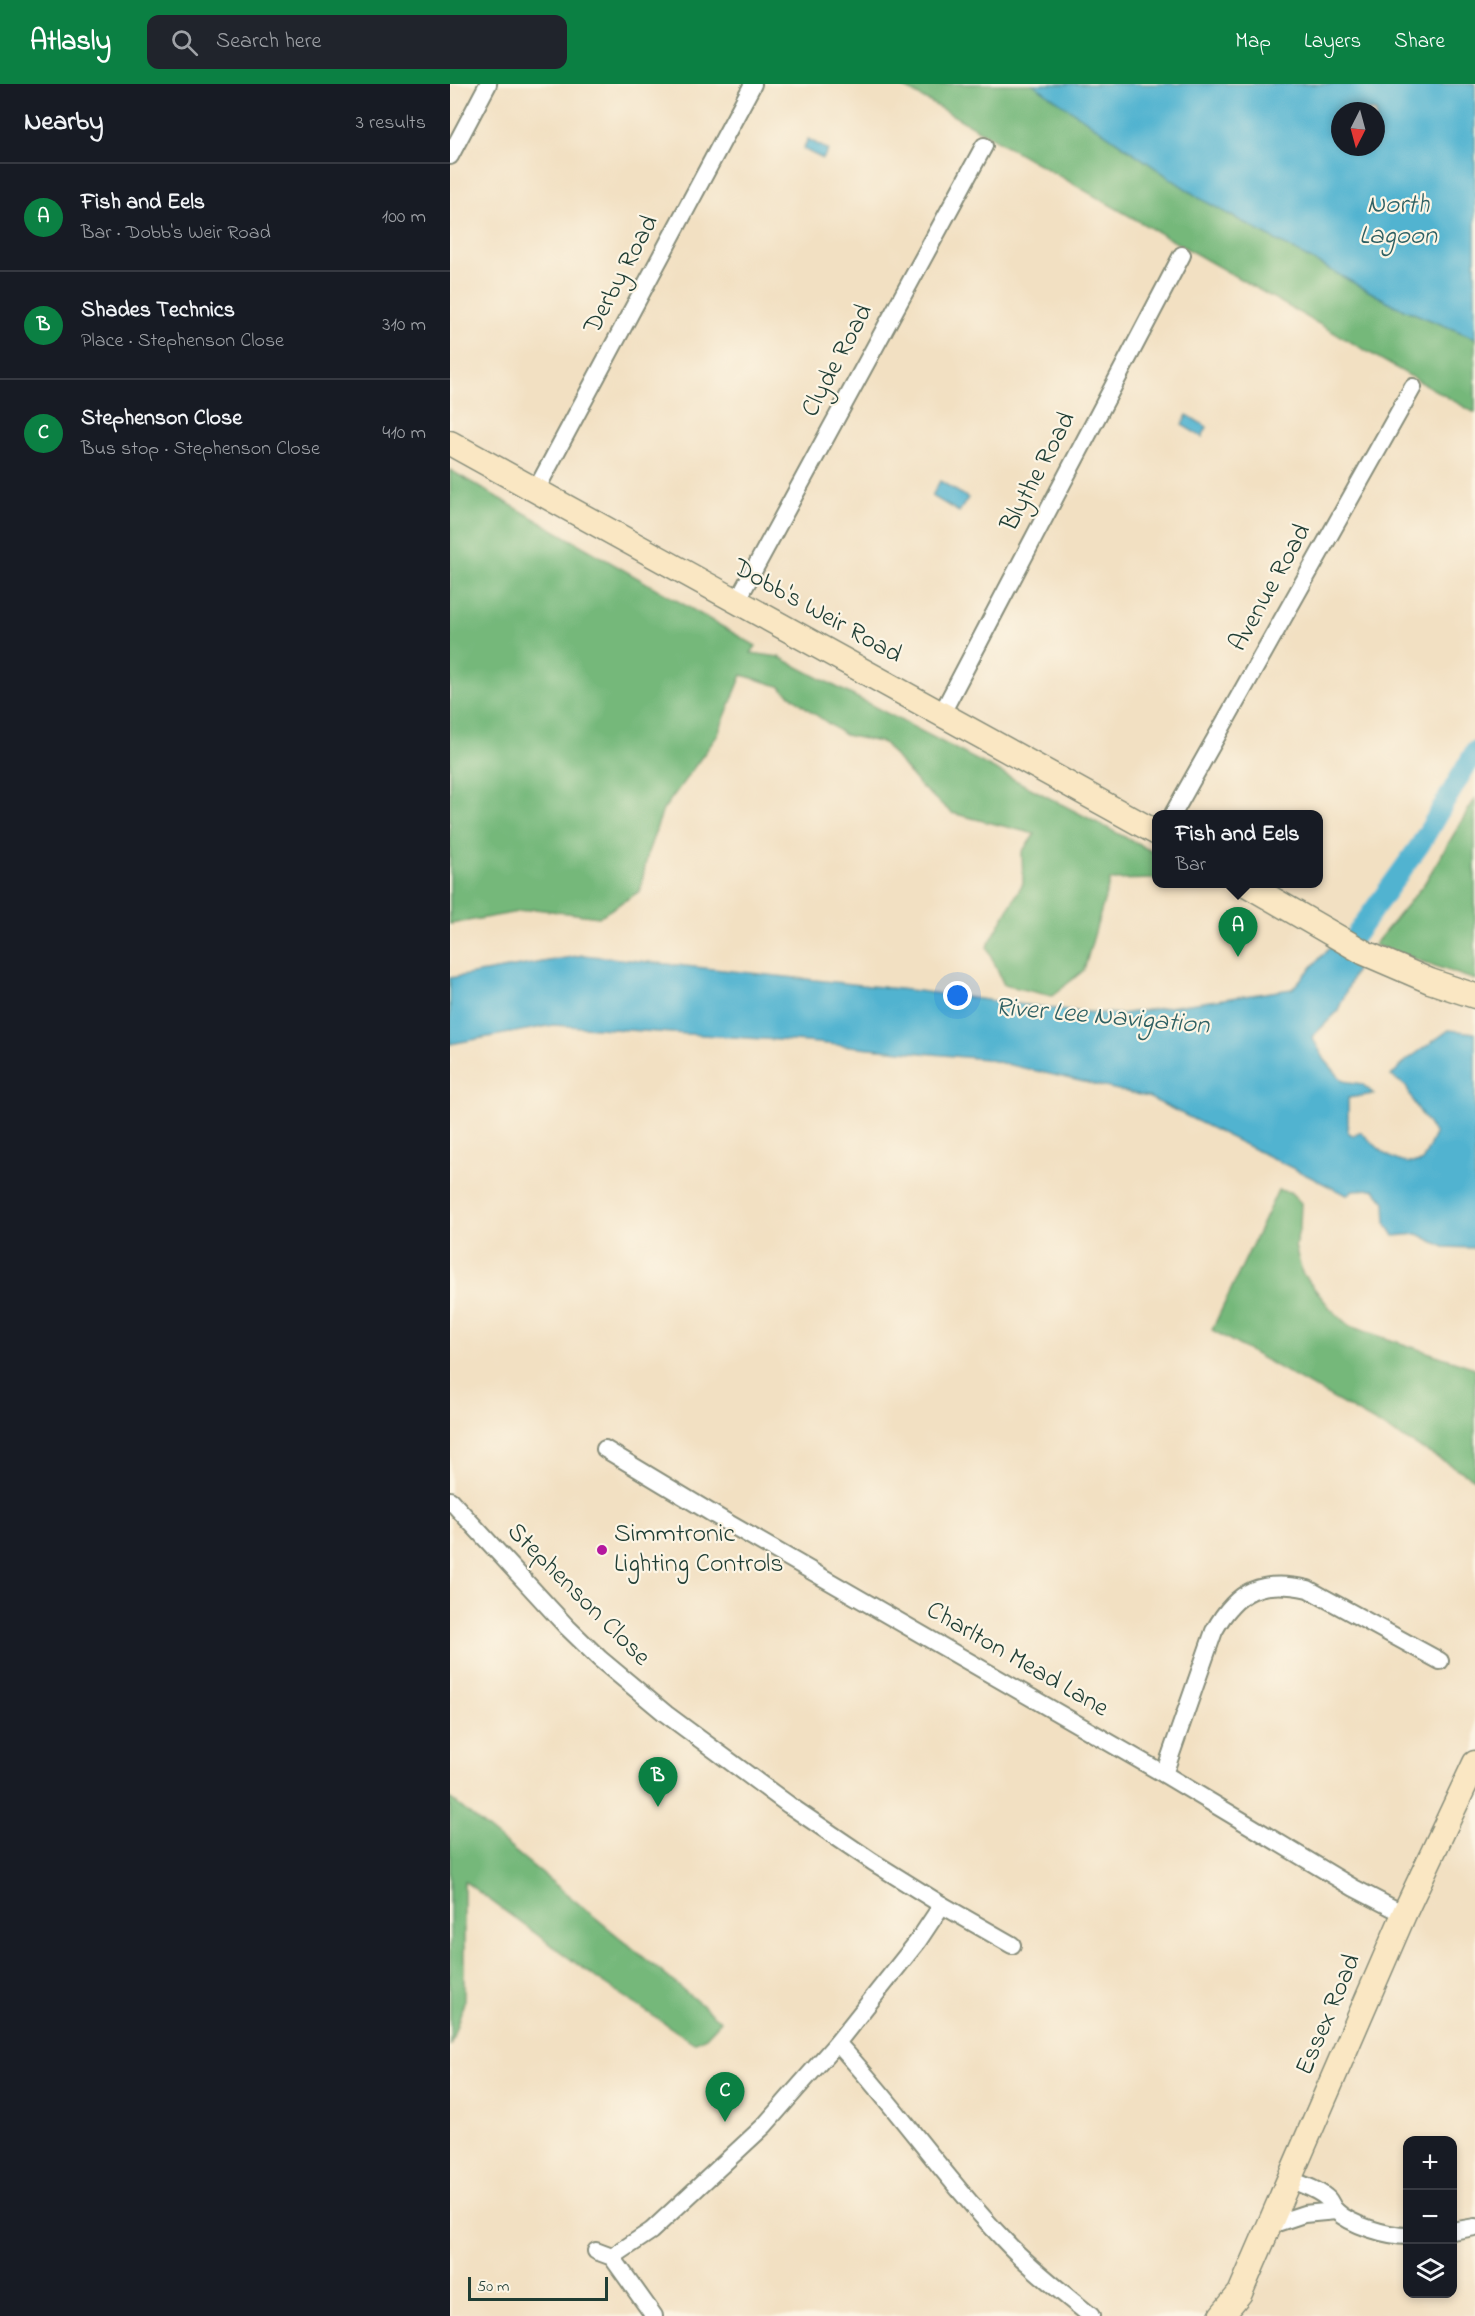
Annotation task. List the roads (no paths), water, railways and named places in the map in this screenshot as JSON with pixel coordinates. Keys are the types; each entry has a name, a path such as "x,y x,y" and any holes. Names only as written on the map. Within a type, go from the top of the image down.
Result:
{"street":[{"path":"450,156 488,84"},
{"name":"Derby Road","path":"536,490 753,84"},
{"name":"Clyde Road","path":"737,601 984,146"},
{"name":"Blythe Road","path":"942,713 1182,255"},
{"name":"Avenue Road","path":"1175,810 1413,387"},
{"name":"Dobb's Weir Road","path":"450,443 1152,830"},
{"path":"1252,888 1365,953 1430,981 1475,996"},
{"name":"Charlton Mead Lane","path":"605,1449 733,1526 1164,1774 1354,1888 1404,1914"},
{"name":"Stephenson Close","path":"450,1500 567,1627 600,1659 658,1707 789,1805 942,1905 1012,1945"},
{"path":"1164,1774 1214,1631 1224,1612 1240,1596 1261,1586 1286,1584 1308,1588 1440,1661"},
{"name":"Essex Road","path":"1221,2316 1241,2304 1268,2226 1404,1914 1475,1763"},
{"path":"612,2257 651,2231 764,2126 837,2043 918,1941 942,1905"},
{"path":"837,2043 1006,2243 1091,2316"},
{"path":"1289,2179 1328,2199 1335,2211"},
{"path":"1268,2226 1304,2214 1335,2211 1378,2231 1403,2235"},
{"path":"1457,2230 1475,2227"},
{"path":"596,2251 612,2257 654,2316"}],"water":[{"name":"North Lagoon","path":"1033,84 1475,84 1475,338 1396,306 1201,199"},
{"path":"808,139 828,150 823,159 803,149"},
{"path":"1187,415 1207,427 1202,437 1182,425"},
{"path":"940,481 968,498 959,512 932,496"},
{"path":"1330,947 1358,965 1337,1012 1312,1037 1325,1060 1343,1081 1362,1084 1374,1094 1348,1098 1348,1132 1353,1136 1361,1132 1381,1151 1395,1160 1422,1162 1435,1134 1414,1103 1406,1086 1391,1076 1407,1060 1449,1030 1475,1033 1475,1248 1444,1247 1418,1234 1394,1236 1386,1223 1385,1202 1374,1189 1353,1190 1347,1195 1148,1097 985,1059 807,1042 553,1025 450,1044 450,978 583,955 918,991 1072,1011 1120,1014 1292,989"}],"waterway":[{"name":"River Lee Navigation","path":"1341,955 1420,845 1475,751"}],"place":[{"name":"Fish and Eels","path":"1238,957"},
{"name":"Simmtronic Lighting Controls","path":"602,1550"},
{"name":"Shades Technics","path":"658,1807"},
{"name":"Stephenson Close","path":"725,2122"}]}
